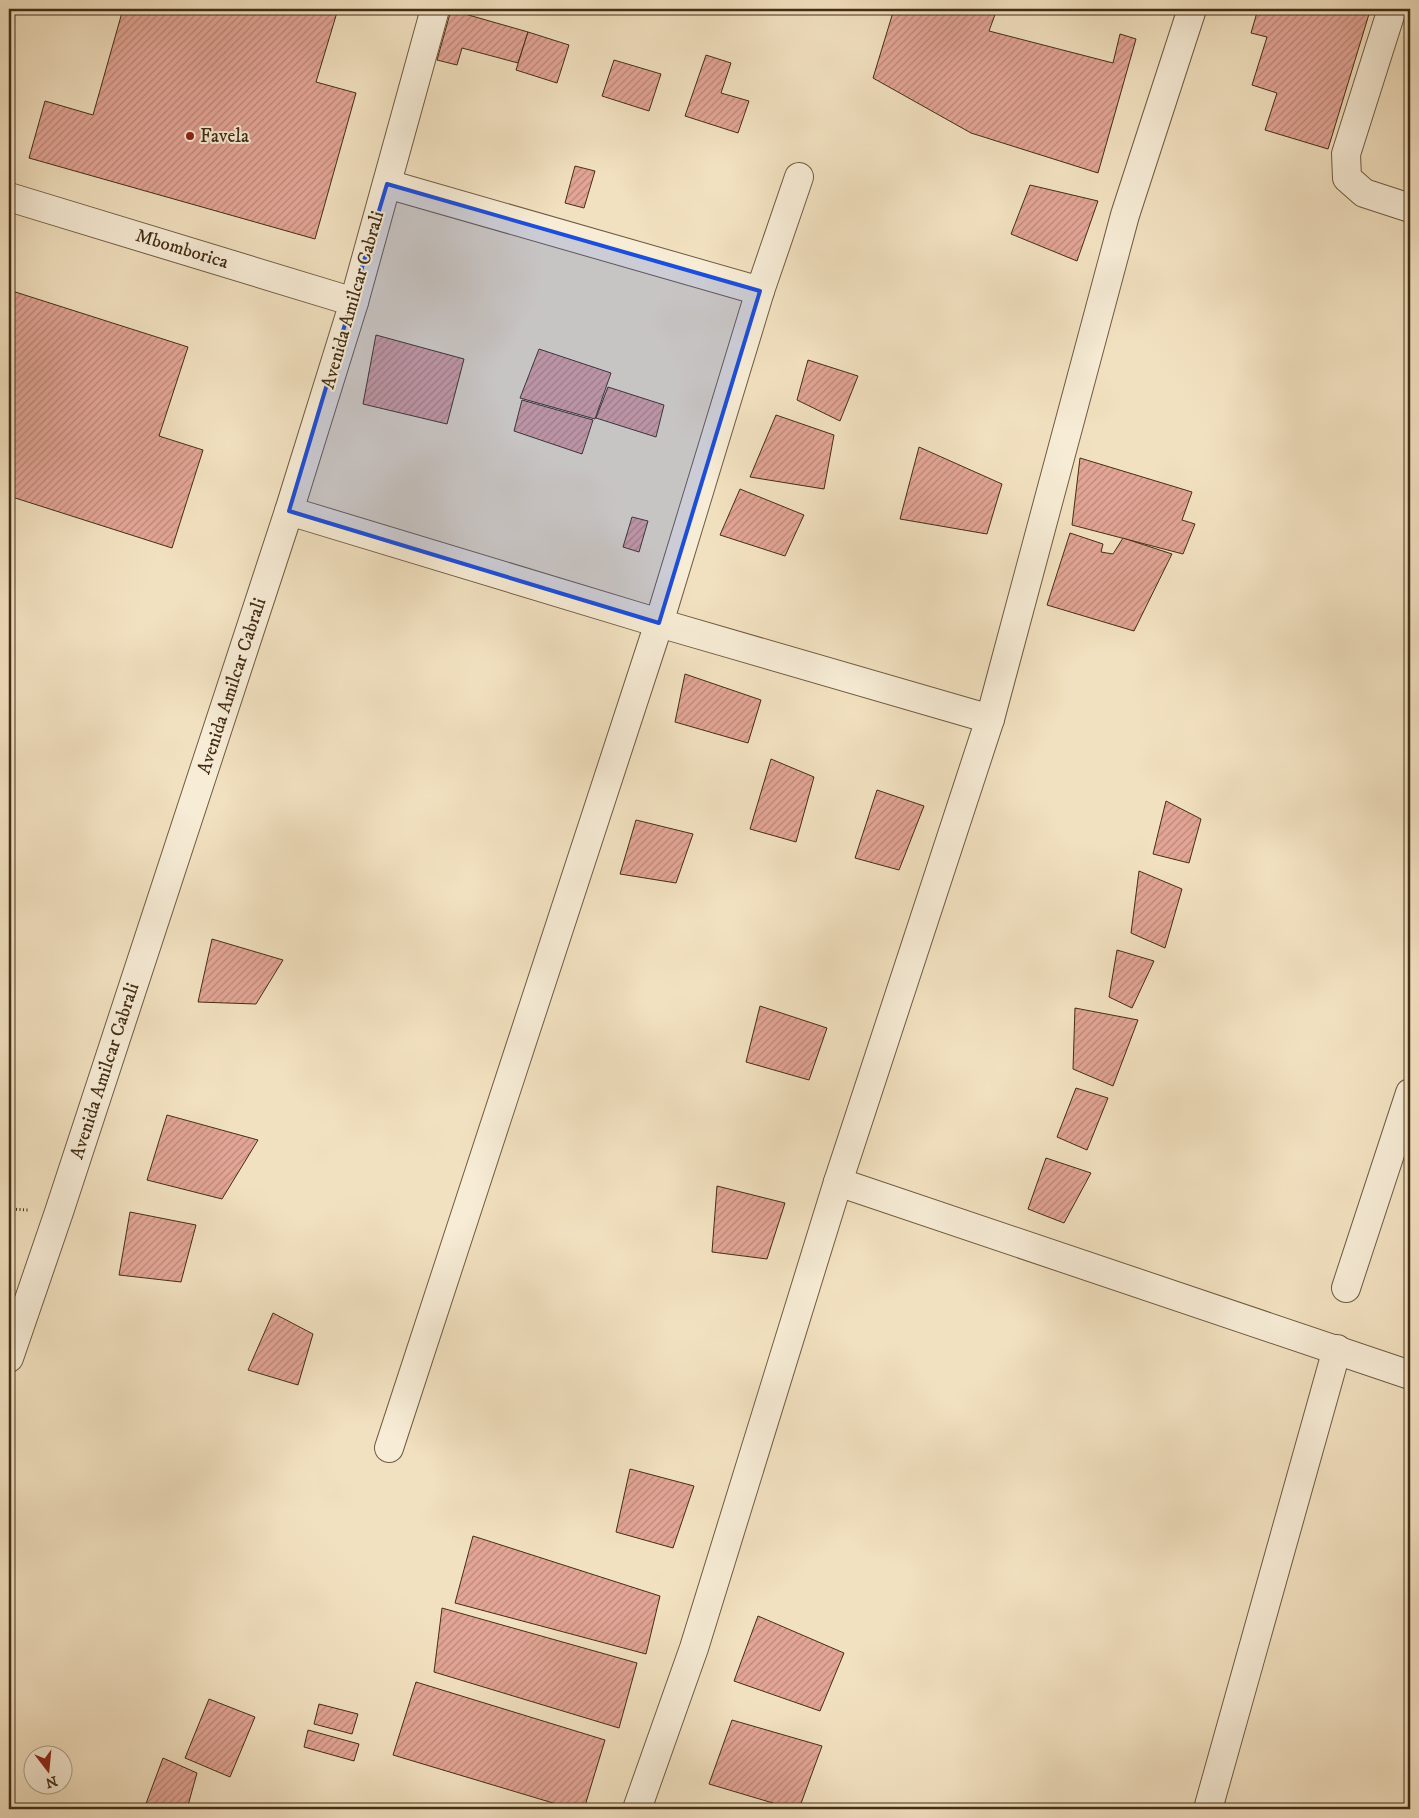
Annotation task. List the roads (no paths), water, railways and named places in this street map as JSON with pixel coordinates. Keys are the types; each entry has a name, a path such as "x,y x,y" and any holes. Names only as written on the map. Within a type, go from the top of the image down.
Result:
{"street":[{"name":"Avenida Amilcar Cabrali","path":"9,1358 290,511 354,302 435,9"},
{"path":"637,1809 694,1648 838,1182 990,719 1125,215 1192,9"},
{"path":"1392,9 1346,154 1347,178 1364,192 1410,208"},
{"path":"389,1448 659,623 760,290 799,178"},
{"path":"387,184 760,290"},
{"name":"Mbomborica","path":"9,197 354,302"},
{"path":"290,511 659,623 990,719"},
{"path":"1346,1288 1410,1093"},
{"path":"838,1182 1410,1375"},
{"path":"1208,1809 1337,1349"}],"place":[{"name":"Favela","path":"190,136"}]}
